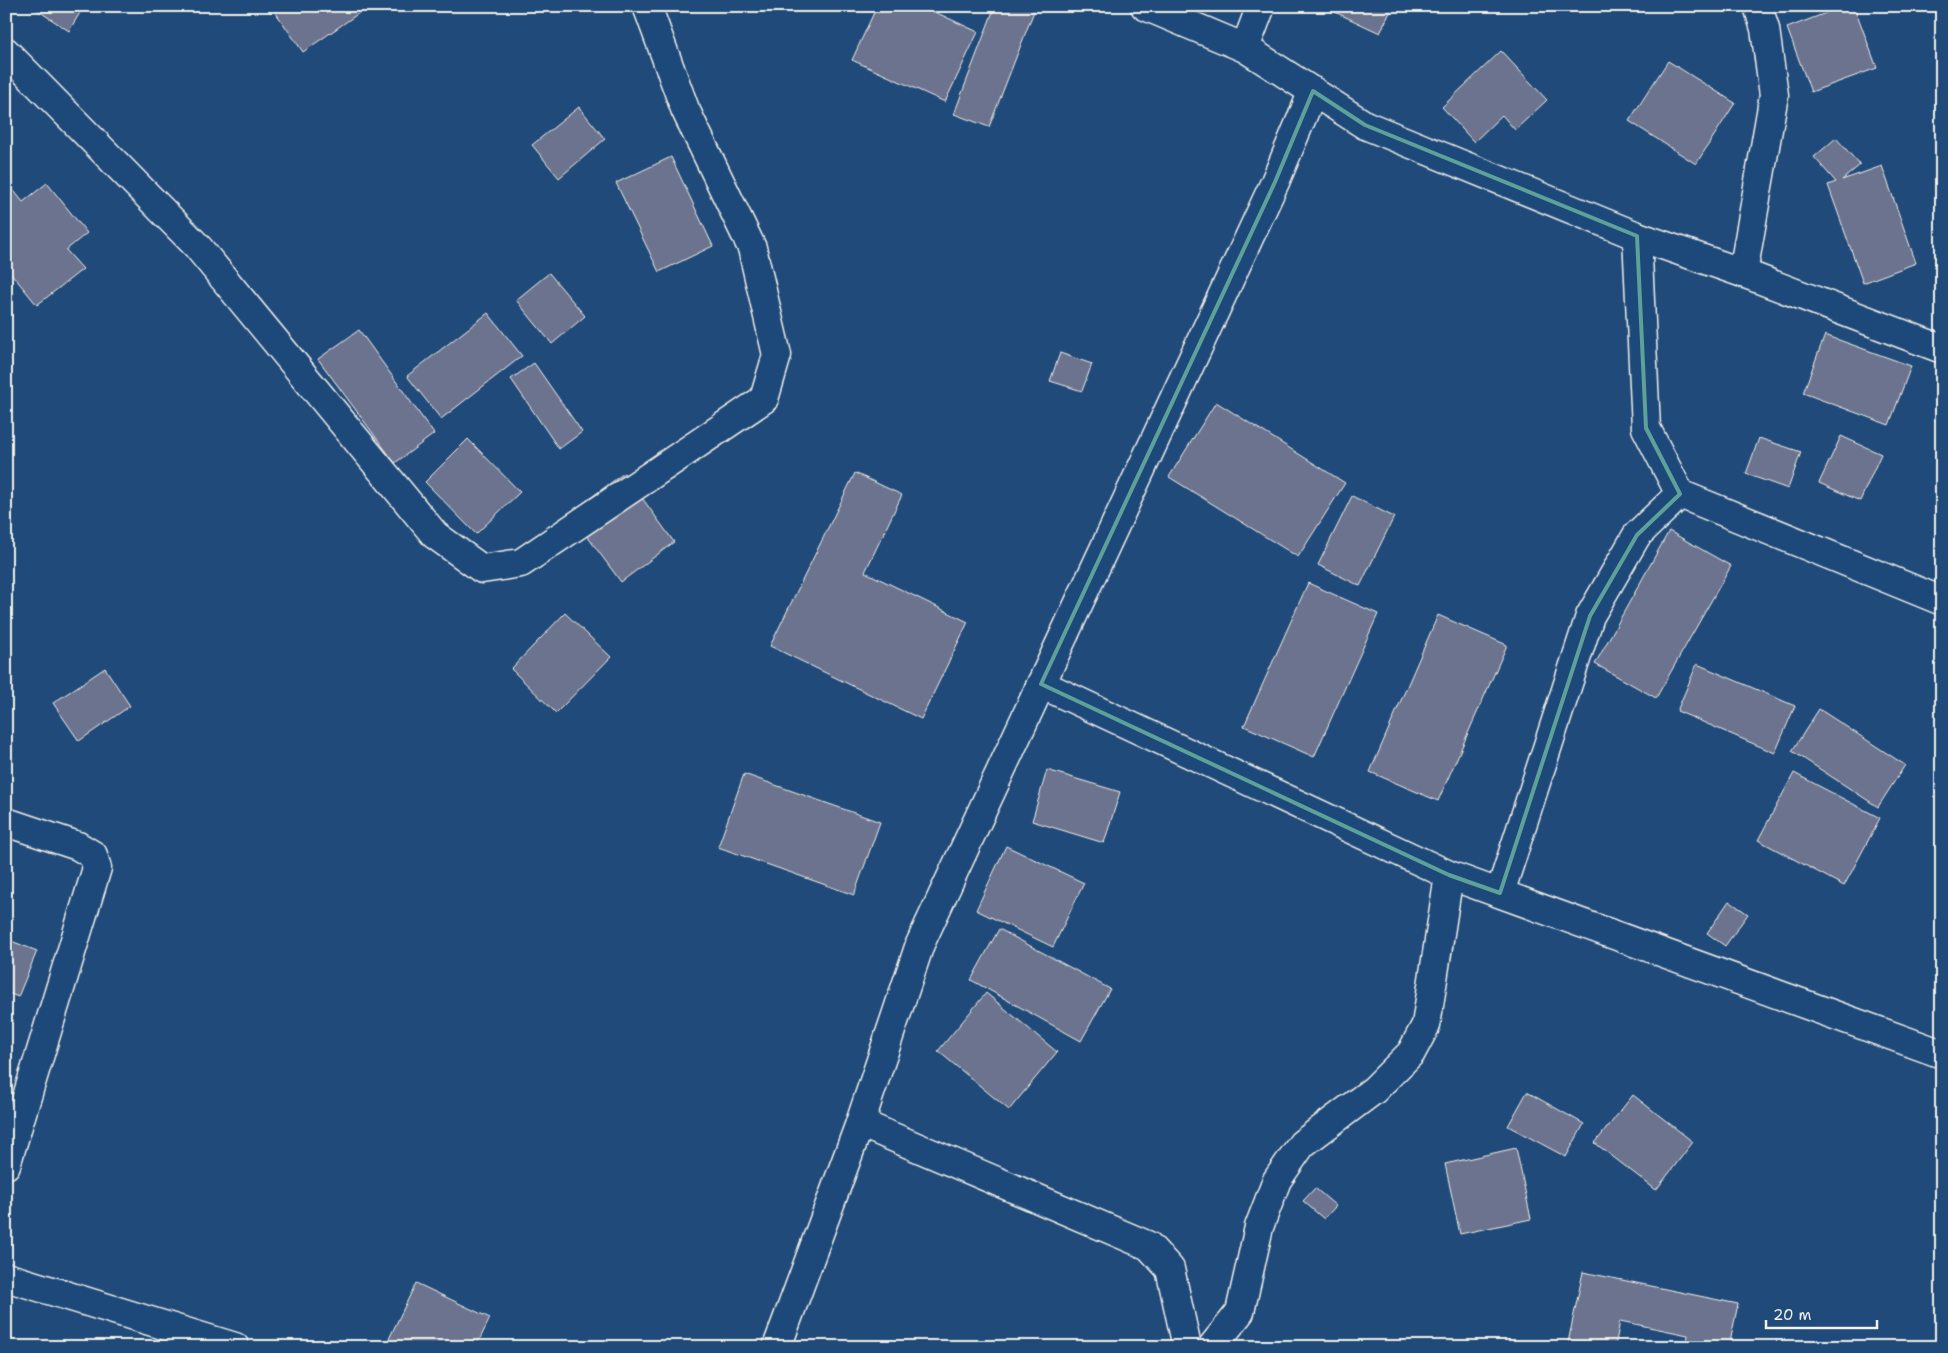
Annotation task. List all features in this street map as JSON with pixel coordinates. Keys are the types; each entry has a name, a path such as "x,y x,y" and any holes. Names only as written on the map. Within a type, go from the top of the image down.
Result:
{"street":[{"path":"6,52 197,246 435,535 482,569 521,563 764,398 777,356 752,248 685,109 647,6"},
{"path":"1145,6 1245,48 1365,125 1637,236 1744,273 1942,349"},
{"path":"1245,48 1261,6"},
{"path":"1744,273 1774,95 1765,29 1758,6"},
{"path":"777,1347 860,1123 920,944 1275,182 1312,91"},
{"path":"1637,236 1646,428 1680,494 1942,601"},
{"path":"1500,893 1590,616 1637,535 1680,494"},
{"path":"1041,684 1449,875 1942,1054"},
{"path":"6,822 78,846 93,855 97,868 6,1165"},
{"path":"1212,1347 1240,1312 1259,1227 1277,1180 1302,1144 1374,1090 1411,1053 1426,1025 1449,875"},
{"path":"860,1123 1150,1246 1170,1269 1187,1347"},
{"path":"6,1277 235,1347"}],"highlighted area":[{"path":"1313,91 1365,125 1637,236 1646,428 1680,494 1637,535 1590,616 1500,893 1449,875 1041,684 1275,182"}],"building":[{"path":"31,6 84,6 69,31"},
{"path":"271,6 369,6 303,52"},
{"path":"877,6 922,6 978,32 945,102 852,60"},
{"path":"995,6 1036,6 989,127 954,114"},
{"path":"1322,6 1393,6 1380,33"},
{"path":"1844,6 1854,6 1877,68 1811,92 1787,28"},
{"path":"1501,51 1547,100 1515,130 1502,115 1474,142 1442,107"},
{"path":"1668,61 1735,103 1696,164 1629,121"},
{"path":"579,107 605,139 559,178 532,145"},
{"path":"1836,138 1860,165 1842,180 1882,166 1916,263 1863,283 1828,185 1836,182 1814,157"},
{"path":"671,157 713,246 659,272 616,183"},
{"path":"6,181 23,202 47,183 87,233 66,250 83,269 37,305 6,267"},
{"path":"549,273 585,316 552,344 516,300"},
{"path":"488,313 522,356 441,419 407,376"},
{"path":"359,330 434,434 395,463 318,359"},
{"path":"1825,335 1911,366 1889,425 1803,393"},
{"path":"1060,353 1092,364 1082,391 1050,381"},
{"path":"534,363 582,432 559,449 511,379"},
{"path":"1216,402 1345,483 1298,557 1169,477"},
{"path":"1841,436 1881,454 1860,501 1819,483"},
{"path":"1759,438 1801,452 1788,489 1746,474"},
{"path":"468,439 520,492 476,534 425,482"},
{"path":"624,473 674,542 621,582 570,513"},
{"path":"855,473 902,495 865,572 968,622 921,719 770,646"},
{"path":"1352,496 1394,517 1360,586 1318,565"},
{"path":"1669,531 1731,566 1656,698 1595,664"},
{"path":"1308,583 1378,614 1314,757 1244,726"},
{"path":"565,613 611,657 556,713 511,669"},
{"path":"1438,615 1507,645 1438,801 1370,772"},
{"path":"1697,664 1795,706 1775,753 1677,711"},
{"path":"105,668 130,706 79,741 53,703"},
{"path":"1819,709 1905,765 1878,807 1792,751"},
{"path":"1047,770 1120,792 1104,843 1032,821"},
{"path":"1794,773 1880,818 1844,886 1758,840"},
{"path":"744,774 880,822 854,895 718,847"},
{"path":"1006,846 1084,883 1053,947 976,910"},
{"path":"1729,901 1748,914 1725,946 1707,933"},
{"path":"999,929 1110,989 1081,1041 971,980"},
{"path":"6,939 37,951 18,997 6,992"},
{"path":"986,993 1057,1052 1009,1110 938,1051"},
{"path":"1527,1092 1584,1124 1566,1157 1508,1126"},
{"path":"1633,1095 1693,1142 1656,1190 1595,1143"},
{"path":"1516,1148 1531,1219 1460,1234 1445,1164"},
{"path":"1315,1188 1336,1206 1324,1219 1303,1201"},
{"path":"1583,1272 1738,1304 1729,1347 1686,1347 1688,1335 1620,1321 1615,1347 1567,1347"},
{"path":"416,1283 490,1318 476,1347 385,1347"}]}
